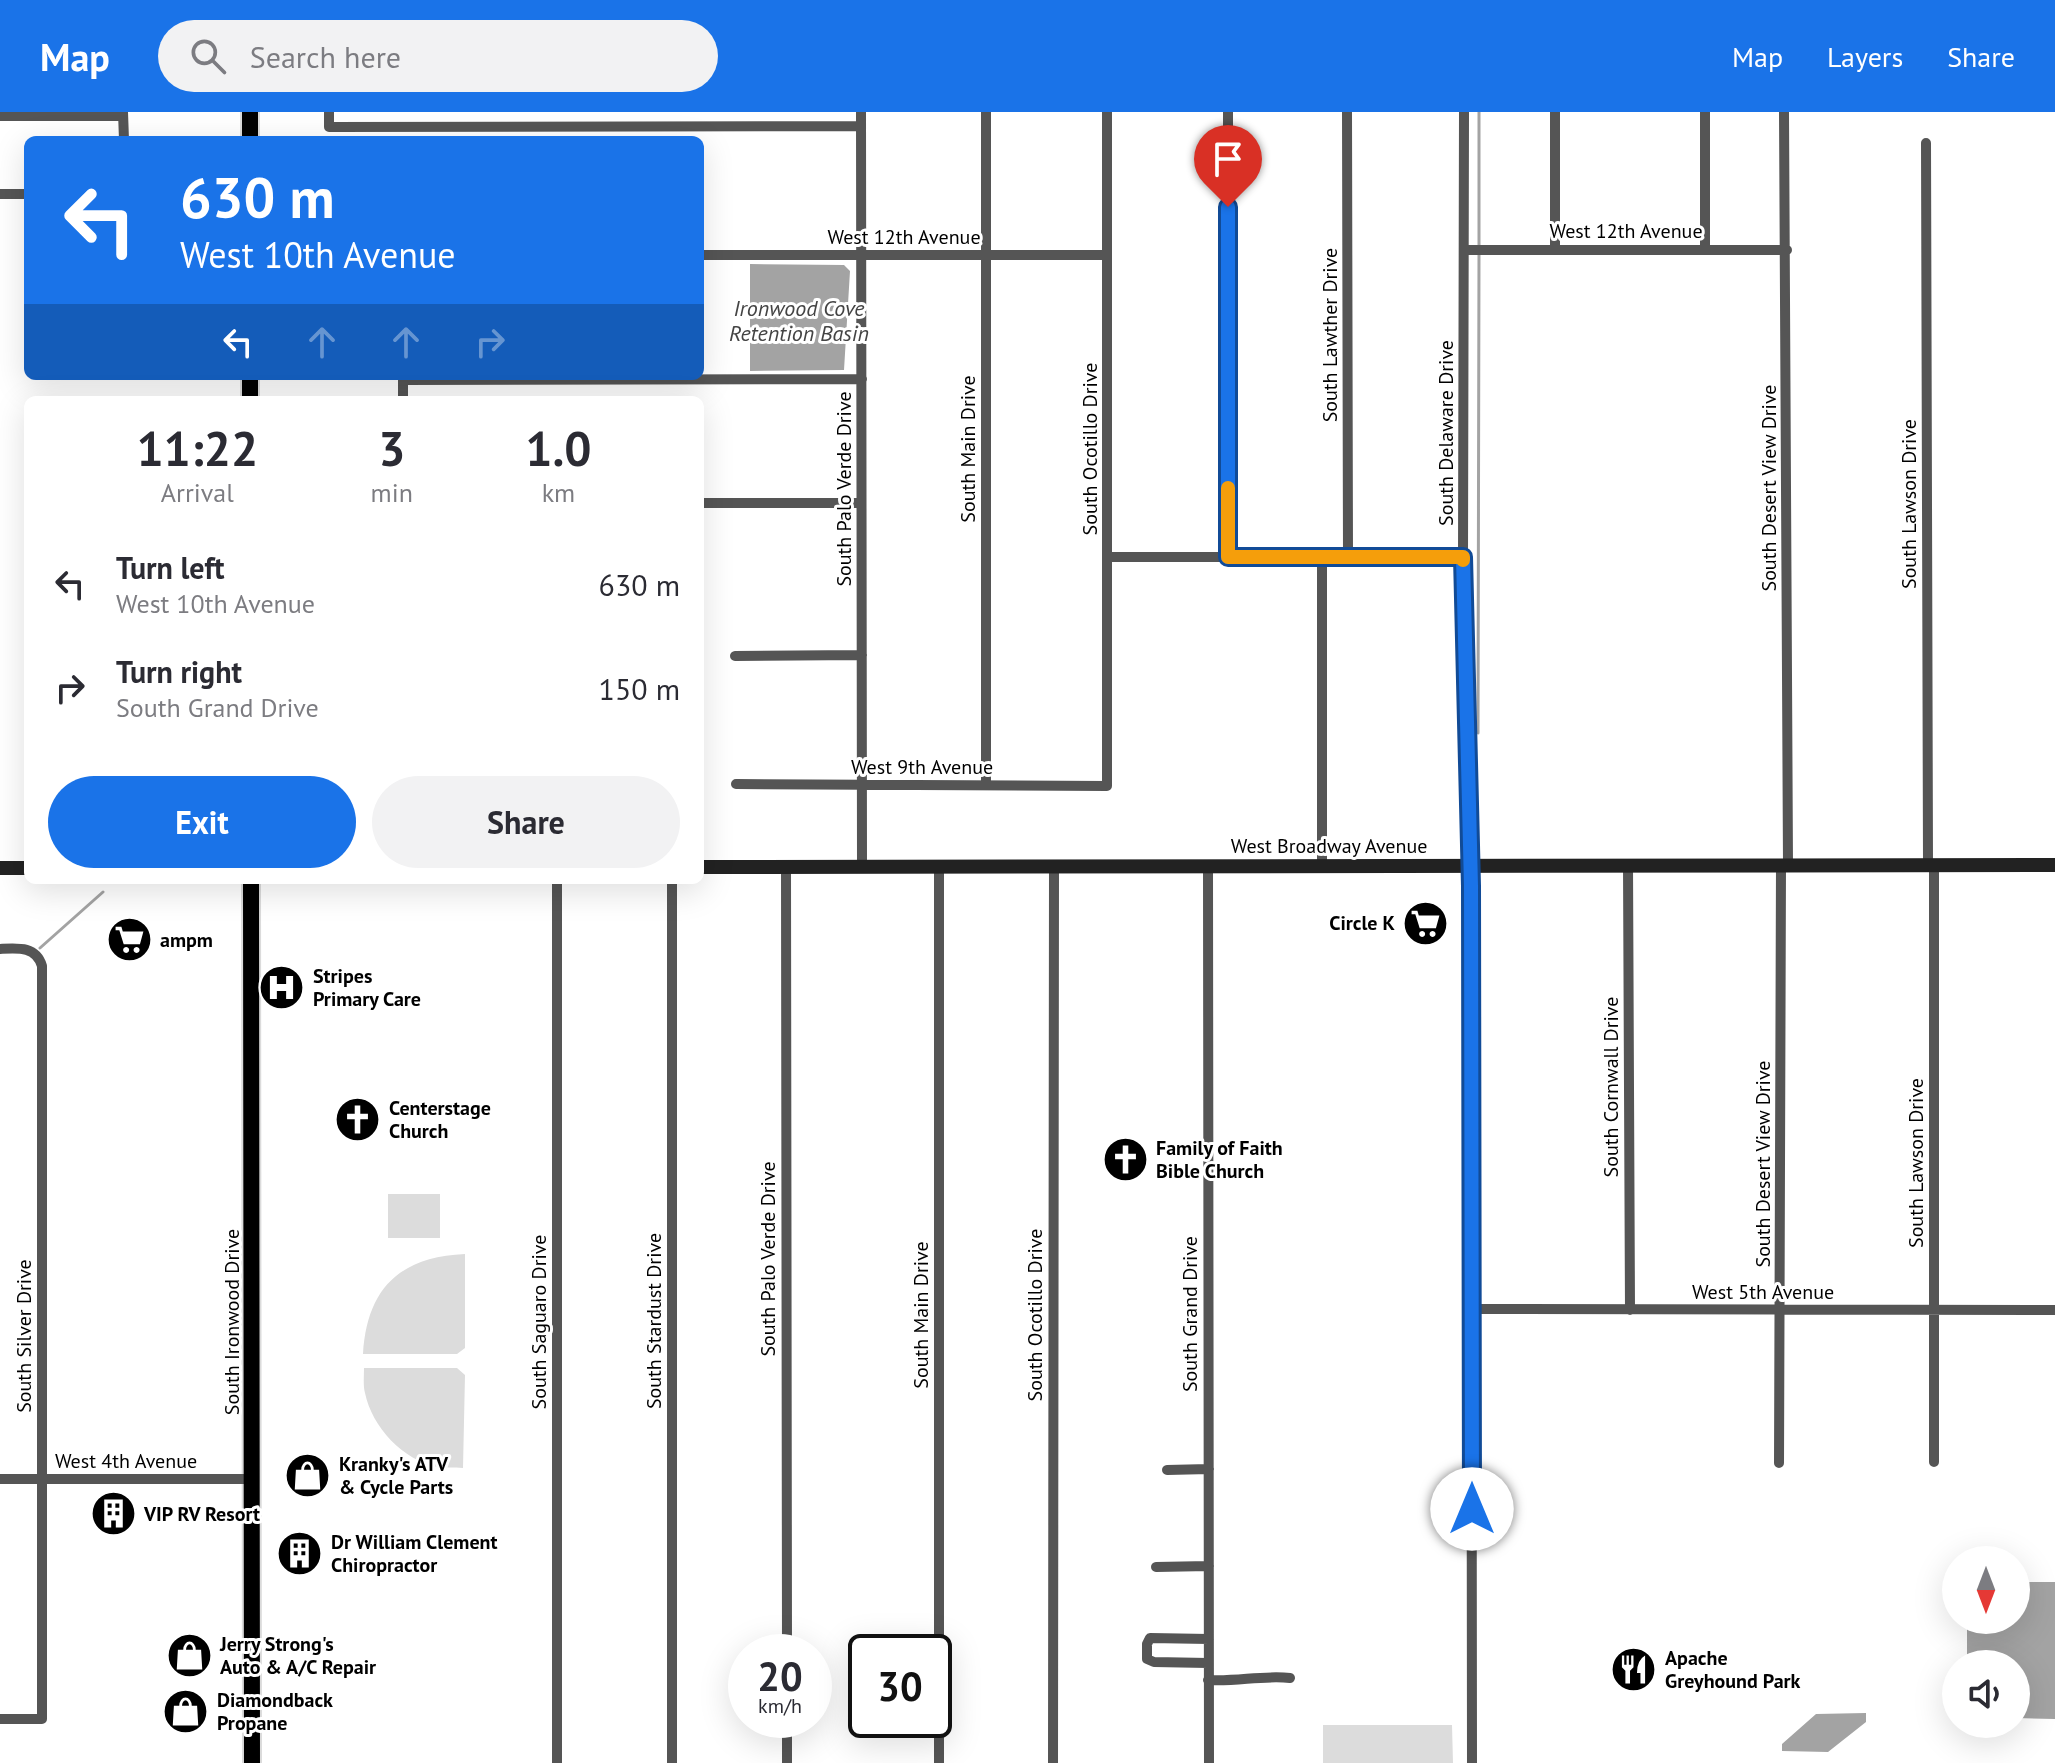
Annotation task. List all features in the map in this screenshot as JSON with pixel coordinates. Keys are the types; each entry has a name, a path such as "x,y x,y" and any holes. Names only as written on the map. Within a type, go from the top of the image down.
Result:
{"main road":[{"path":"250,112 250,136"},
{"name":"West Broadway Avenue","path":"704,867 2055,865"},
{"path":"0,868 24,868"},
{"name":"South Ironwood Drive","path":"251,884 252,1763"}],"street":[{"path":"329,112 329,127 861,126"},
{"path":"737,112 737,126"},
{"name":"South Palo Verde Drive","path":"861,112 862,867"},
{"name":"South Main Drive","path":"986,112 986,785"},
{"name":"South Ocotillo Drive","path":"1107,112 1107,786"},
{"path":"1228,112 1228,557"},
{"name":"South Lawther Drive","path":"1347,112 1348,557"},
{"name":"South Delaware Drive","path":"1464,112 1474,250 1463,557 1471,865 1472,1763"},
{"path":"1555,112 1555,249"},
{"path":"1705,112 1705,249"},
{"name":"South Desert View Drive","path":"1779,1463 1785,864 1787,250 1784,112"},
{"path":"0,116 123,114 124,136"},
{"name":"South Lawson Drive","path":"1926,143 1934,1462"},
{"path":"0,194 24,194"},
{"name":"West 12th Avenue","path":"1474,250 1787,250"},
{"name":"West 12th Avenue","path":"704,255 1107,255"},
{"path":"704,379 862,379"},
{"path":"704,503 861,503"},
{"path":"1108,557 1463,557"},
{"path":"1322,557 1322,866"},
{"path":"735,656 862,655"},
{"name":"West 9th Avenue","path":"736,784 1107,786"},
{"name":"South Cornwall Drive","path":"1628,865 1630,1310"},
{"name":"South Main Drive","path":"939,866 939,1763"},
{"name":"South Ocotillo Drive","path":"1053,1763 1054,866"},
{"name":"South Grand Drive","path":"1208,866 1209,1763"},
{"name":"South Palo Verde Drive","path":"786,867 787,1634"},
{"name":"South Saguaro Drive","path":"557,884 557,1763"},
{"name":"South Stardust Drive","path":"672,884 672,1763"},
{"name":"South Silver Drive","path":"0,949 22,948 36,954 42,966 42,1719 0,1719"},
{"name":"West 5th Avenue","path":"1471,1309 2055,1310"},
{"path":"1167,1470 1209,1469"},
{"name":"West 4th Avenue","path":"0,1479 252,1479"},
{"path":"1156,1567 1209,1566"},
{"path":"1208,1663 1154,1662 1147,1659 1147,1644 1150,1638 1209,1639"},
{"path":"1208,1680 1290,1678"},
{"path":"787,1738 787,1763"}],"shaded area":[{"path":"388,1194 440,1194 440,1238 388,1238"},
{"path":"465,1254 465,1348 457,1354 363,1354 371,1311 391,1281 422,1262"},
{"path":"364,1368 457,1368 465,1375 463,1468 424,1463 391,1440 369,1406 364,1387"},
{"path":"1323,1725 1452,1725 1453,1763 1323,1763"}],"water":[{"name":"Ironwood Cove Retention Basin","path":"750,264 844,265 850,271 844,370 750,371"},
{"path":"2030,1582 2055,1582 2055,1719 2030,1718 2030,1650 1967,1650 1967,1634 2030,1634"},
{"path":"1866,1713 1866,1722 1828,1752 1782,1751 1782,1744 1816,1714"}],"waterway":[{"path":"1479,112 1479,246"},
{"path":"1478,733 1479,253"},
{"path":"40,948 103,892"}],"slow traffic":[{"path":"1228,488 1228,557 1463,557 1463,560"}],"place":[{"name":"Circle K","path":"1426,923"},
{"name":"ampm","path":"129,940"},
{"name":"Stripes Primary Care","path":"282,988"},
{"name":"Centerstage Church","path":"358,1120"},
{"name":"Family of Faith Bible Church","path":"1125,1160"},
{"name":"Kranky's ATV & Cycle Parts","path":"308,1476"},
{"name":"VIP RV Resort","path":"113,1514"},
{"name":"Dr William Clement Chiropractor","path":"300,1554"},
{"name":"Jerry Strong's Auto & A/C Repair","path":"189,1656"},
{"name":"Apache Greyhound Park","path":"1634,1670"},
{"name":"Diamondback Propane","path":"186,1711"}],"route":[{"path":"1228,207 1228,557 1463,557 1471,886 1472,1509"}]}
